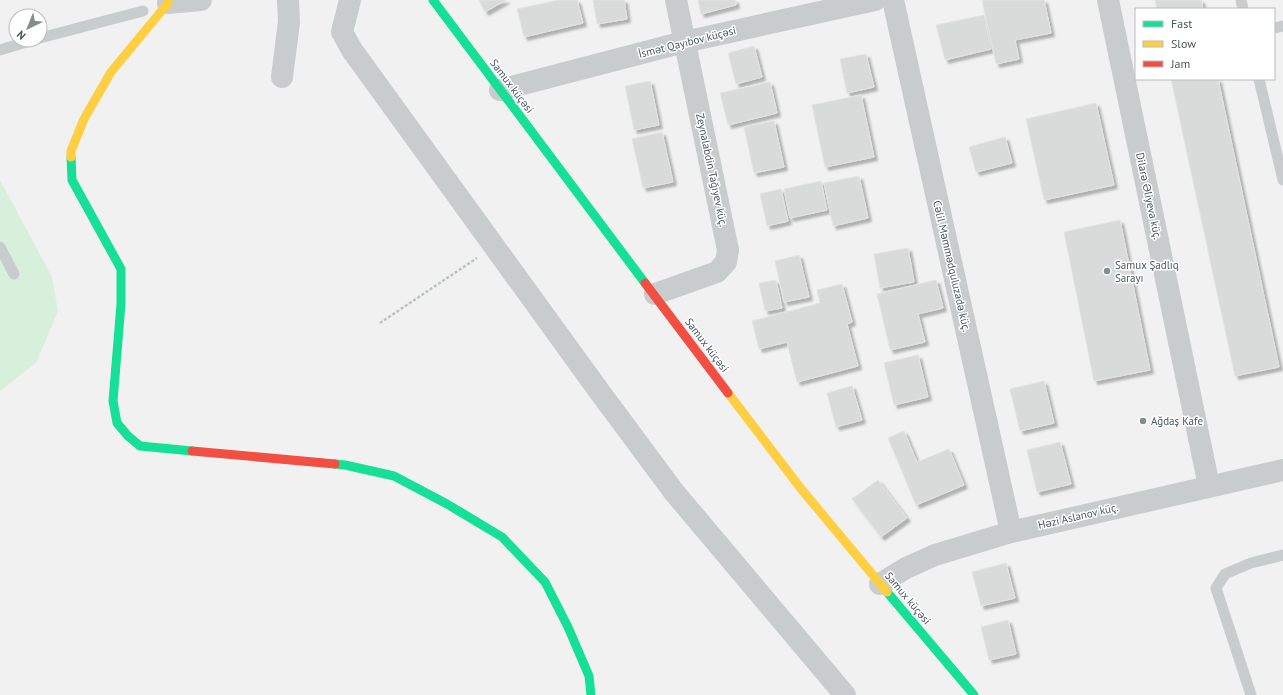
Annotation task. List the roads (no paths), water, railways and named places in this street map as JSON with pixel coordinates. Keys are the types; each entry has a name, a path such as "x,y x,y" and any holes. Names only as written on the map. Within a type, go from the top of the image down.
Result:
{"street":[{"path":"201,0 168,1 111,72 84,119 71,151 72,180 121,269 121,304 113,401 117,423 128,436 140,446 345,465 394,476 447,504 502,537 545,582 574,641 588,676 591,695"},
{"path":"282,77 289,22 288,0"},
{"path":"350,0 342,32 352,50 674,492 845,695"},
{"name":"Samux küçəsi","path":"433,0 802,490 974,695"},
{"name":"Zeynalabdin Tağıyev küç.","path":"655,294 717,272 726,262 728,250 676,0"},
{"name":"İsmət Qayıbov küçəsi","path":"500,90 684,42 875,0"},
{"name":"Cəlil Məmmədquluzadə küç.","path":"893,0 1011,532"},
{"name":"Dilarə Əliyeva küç.","path":"1108,0 1209,486"},
{"name":"Həzi Aslanov küç.","path":"880,584 906,568 935,555 1011,532 1283,470"}],"lane":[{"path":"48,36 143,11"},
{"path":"1259,80 1283,180"},
{"path":"0,247 14,274"},
{"path":"1251,695 1216,588 1225,574 1251,563 1283,555"}],"place":[{"name":"Samux Şadlıq Sarayı","path":"1107,271"},
{"name":"Ağdaş Kafe","path":"1143,421"}]}
